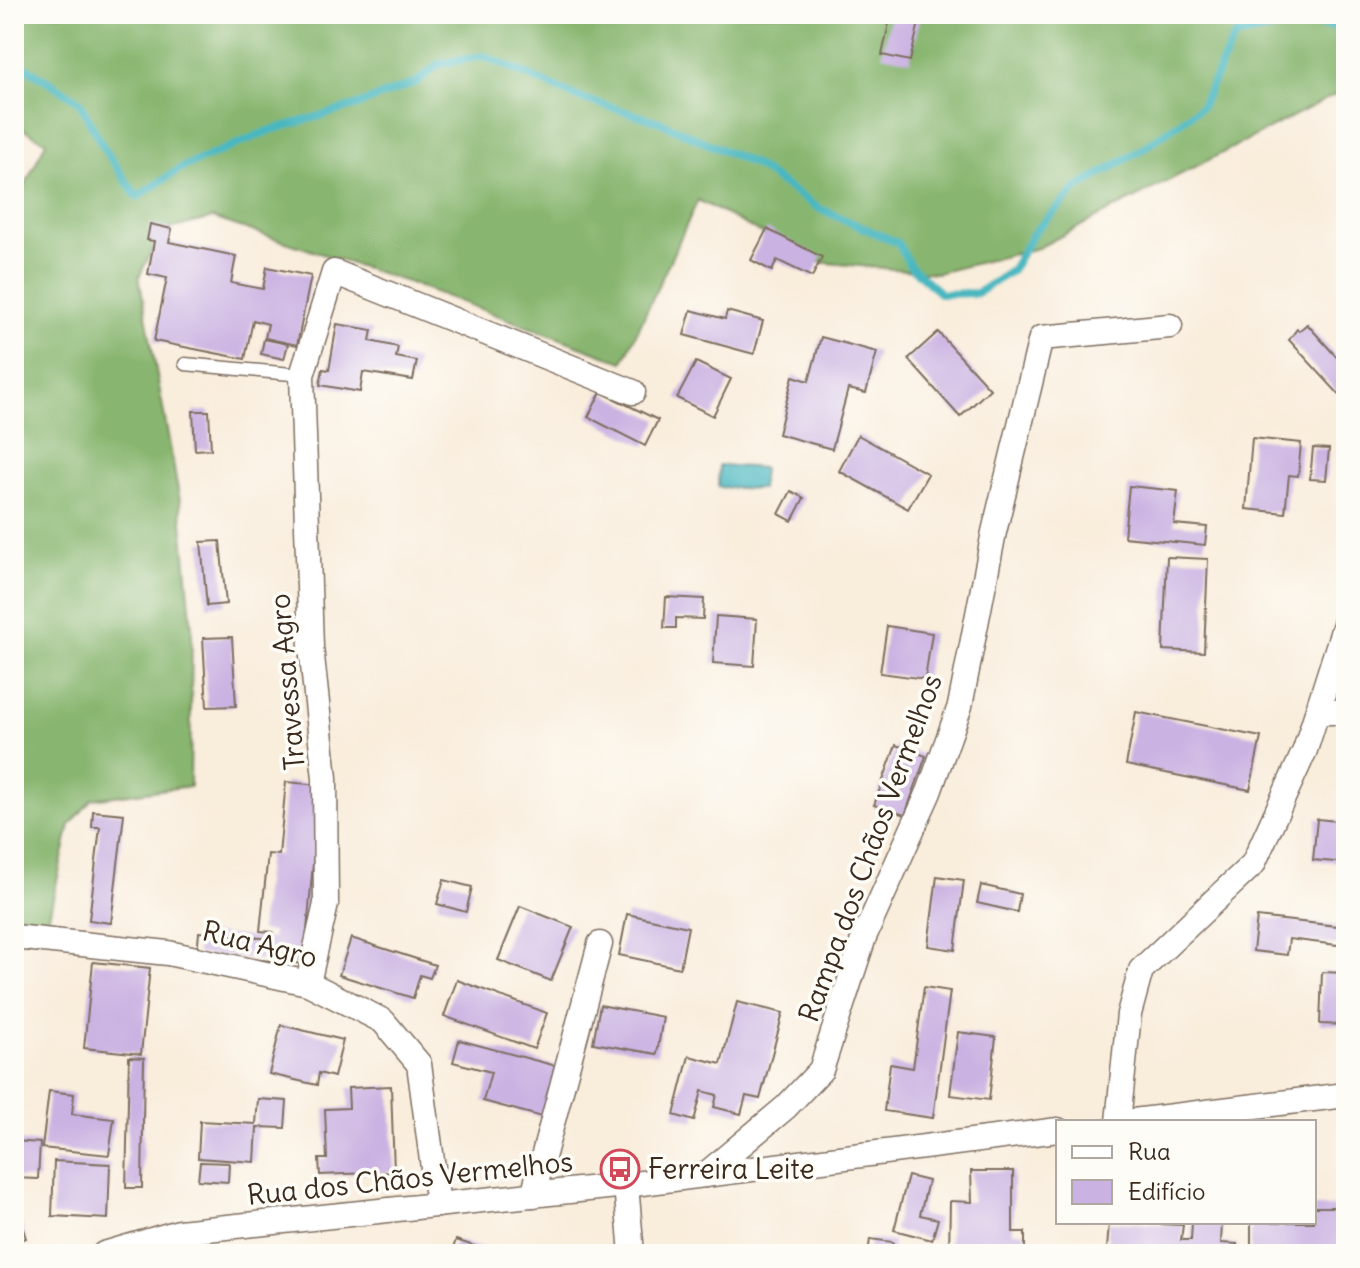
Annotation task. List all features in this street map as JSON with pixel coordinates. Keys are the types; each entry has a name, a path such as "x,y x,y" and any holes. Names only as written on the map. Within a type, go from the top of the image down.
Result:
{"street":[{"name":"Travessa Agro","path":"308,983 326,904 325,778 311,647 302,375 334,272 633,392"},
{"name":"Rampa dos Chãos Vermelhos","path":"705,1175 786,1107 821,1070 864,937 929,792 960,706 994,532 1041,338 1170,326"},
{"path":"1118,1120 1129,1014 1141,970 1253,864 1305,750 1346,621"},
{"path":"1317,712 1346,712"},
{"name":"Rua Agro","path":"14,937 168,953 308,983 383,1021 419,1064 438,1205"},
{"path":"533,1195 600,944"},
{"path":"1141,1120 1346,1095"},
{"name":"Rua dos Chãos Vermelhos","path":"104,1254 179,1232 626,1185 1056,1130"},
{"path":"626,1185 632,1254"}],"lane":[{"path":"185,364 302,375"}],"green space":[{"path":"14,14 1346,14 1346,89 1038,248 937,273 817,262 698,200 623,362 410,283 213,218 161,231 139,277 180,501 192,629 190,786 92,799 70,825 48,920 14,914 14,208 46,142 14,124"}],"water":[{"path":"719,465 763,468 761,489 718,487"}],"building":[{"path":"891,14 921,14 910,61 882,55"},
{"path":"150,224 172,229 169,242 236,256 231,283 263,289 267,267 311,276 297,345 265,338 268,324 253,320 245,359 154,341 167,278 148,274 154,241 147,240"},
{"path":"767,229 822,257 812,277 777,260 772,271 751,260"},
{"path":"691,310 725,319 727,311 763,321 754,354 684,335"},
{"path":"337,324 372,330 370,341 398,347 396,357 417,361 413,380 363,372 360,392 320,385 323,369 329,370"},
{"path":"1307,324 1342,363 1346,352 1346,402 1289,340 1297,329 1299,331"},
{"path":"938,332 990,389 960,417 908,359"},
{"path":"821,337 877,352 866,393 848,389 832,449 778,434 793,376 809,381"},
{"path":"264,339 288,344 284,359 261,354"},
{"path":"696,362 731,379 713,416 677,398"},
{"path":"601,392 658,420 645,446 588,417"},
{"path":"193,411 209,411 211,449 195,450"},
{"path":"858,435 928,474 908,509 839,471"},
{"path":"1252,438 1301,443 1298,476 1289,475 1285,513 1246,509"},
{"path":"1313,448 1329,449 1326,480 1310,479"},
{"path":"1129,486 1178,491 1174,524 1207,527 1205,545 1124,537"},
{"path":"791,491 804,498 792,521 779,514"},
{"path":"220,541 226,604 207,606 201,542"},
{"path":"1167,557 1208,559 1204,652 1163,650"},
{"path":"666,597 704,599 703,619 676,618 676,628 664,628"},
{"path":"716,616 757,619 754,666 713,663"},
{"path":"887,626 932,633 925,679 880,673"},
{"path":"232,637 236,706 207,707 203,638"},
{"path":"1136,712 1261,737 1250,790 1126,765"},
{"path":"896,745 926,756 905,815 874,805"},
{"path":"286,782 320,785 304,964 197,954 199,932 272,939 273,932 260,931 268,854 279,855"},
{"path":"93,811 124,814 111,923 89,920 100,827 92,827"},
{"path":"1317,819 1346,822 1346,863 1313,860"},
{"path":"937,876 964,880 955,950 928,946"},
{"path":"444,880 472,887 466,912 437,904"},
{"path":"981,885 1020,894 1017,912 977,903"},
{"path":"520,906 573,927 551,981 498,960"},
{"path":"627,914 688,927 680,968 619,955"},
{"path":"1257,917 1346,927 1346,946 1289,939 1287,955 1253,951"},
{"path":"351,938 435,965 430,978 420,975 413,998 339,975"},
{"path":"93,962 150,968 141,1054 84,1048"},
{"path":"1322,972 1346,973 1346,1025 1320,1024"},
{"path":"457,980 547,1013 534,1049 444,1016"},
{"path":"924,987 950,991 933,1118 884,1111 890,1064 913,1068"},
{"path":"737,1002 783,1013 760,1099 746,1096 741,1114 714,1107 717,1095 702,1091 694,1121 674,1115 689,1056 721,1064"},
{"path":"600,1005 663,1017 657,1054 593,1043"},
{"path":"281,1025 343,1040 334,1077 319,1073 317,1085 269,1074"},
{"path":"958,1032 996,1037 989,1100 950,1095"},
{"path":"459,1040 560,1067 546,1118 483,1101 491,1072 453,1062"},
{"path":"129,1057 144,1058 142,1188 126,1188"},
{"path":"391,1086 394,1172 320,1175 319,1159 327,1159 325,1109 349,1108 348,1088"},
{"path":"49,1091 74,1094 72,1114 114,1119 109,1155 42,1148"},
{"path":"258,1099 287,1101 285,1128 257,1127 255,1162 198,1158 200,1121 256,1124"},
{"path":"14,1141 40,1143 38,1179 14,1178"},
{"path":"54,1161 110,1164 108,1219 52,1216"},
{"path":"200,1162 229,1163 228,1182 198,1180"},
{"path":"971,1171 1013,1171 1013,1232 1025,1232 1025,1254 949,1254 950,1201 972,1202"},
{"path":"908,1176 928,1181 920,1215 938,1219 932,1240 894,1230"},
{"path":"14,1202 26,1238 14,1242"},
{"path":"1316,1207 1346,1207 1346,1254 1251,1254 1251,1224 1316,1224"},
{"path":"1109,1224 1183,1225 1181,1240 1191,1240 1192,1224 1222,1224 1221,1243 1237,1244 1237,1254 1100,1254 1100,1250 1107,1250"},
{"path":"870,1239 893,1242 892,1254 868,1254"},
{"path":"456,1240 495,1253 495,1254 451,1254"}],"waterway":[{"path":"14,60 79,101 103,147 137,197 181,168 268,131 355,106 417,82 439,64 483,56 580,98 660,122 753,164 818,208 898,243 910,266 941,294 977,293 1011,271 1034,232 1076,189 1144,148 1201,107 1235,36 1303,22 1346,29"}],"place":[{"name":"Ferreira Leite","path":"620,1169"}]}
